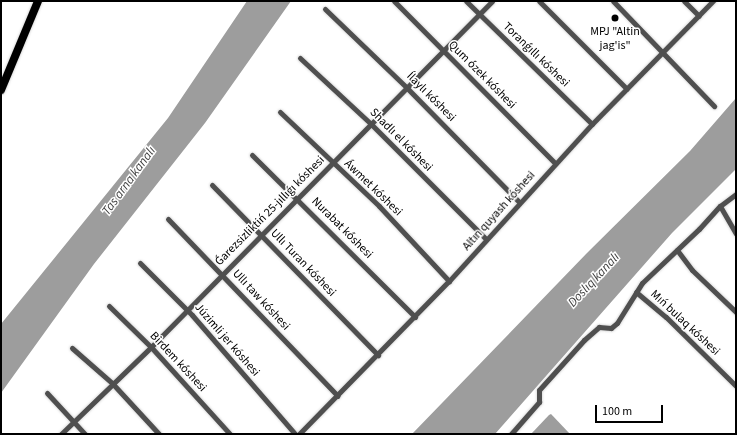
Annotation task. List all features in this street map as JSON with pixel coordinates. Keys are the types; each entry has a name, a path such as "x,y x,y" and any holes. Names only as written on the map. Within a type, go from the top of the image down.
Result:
{"main road":[{"path":"1,90 38,1"}],"street":[{"name":"Qum ózek kóshesi","path":"394,1 555,163"},
{"name":"Toranǵıllı kóshesi","path":"466,1 592,124"},
{"name":"Ǵarezsizliktiń 25-jıllıǵı kóshesi","path":"62,434 112,383 188,310 261,233 408,88 443,50 492,1"},
{"path":"539,1 627,89"},
{"path":"613,1 714,106"},
{"path":"684,1 699,16"},
{"name":"Altın quyash kóshesi","path":"299,434 378,356 449,281 555,163 713,1"},
{"name":"Ílaylı kóshesi","path":"325,10 408,88 519,202"},
{"name":"Shadlı el kóshesi","path":"300,58 371,124 486,239"},
{"name":"Áwmet kóshesi","path":"280,112 378,206 449,281"},
{"name":"Nurabat kóshesi","path":"252,155 297,197 415,317"},
{"name":"Ullı Turan kóshesi","path":"212,185 261,233 378,356"},
{"path":"511,434 539,402 538,390 599,327 610,328 617,323 642,283 720,206 736,194"},
{"path":"720,206 736,234"},
{"name":"Ullı taw kóshesi","path":"168,219 338,396"},
{"path":"677,250 692,270 736,312"},
{"name":"Júzimli jer kóshesi","path":"140,263 188,310 295,434"},
{"name":"Mıń bulaq kóshesi","path":"636,292 666,316 736,386"},
{"name":"Birdem kóshesi","path":"109,306 151,347 230,434"},
{"path":"72,348 112,383 159,434"},
{"path":"48,393 86,434"}],"water":[{"name":"Tas arna kanalı","path":"247,1 291,1 205,123 94,264 1,393 1,324 168,118"},
{"name":"Doslıq kanalı","path":"736,98 736,169 672,233 495,434 412,434 587,253 690,151"},
{"path":"551,414 570,434 531,434 549,415"}],"place":[{"name":"MPJ \"Altin jag'is\"","path":"615,18"}]}
